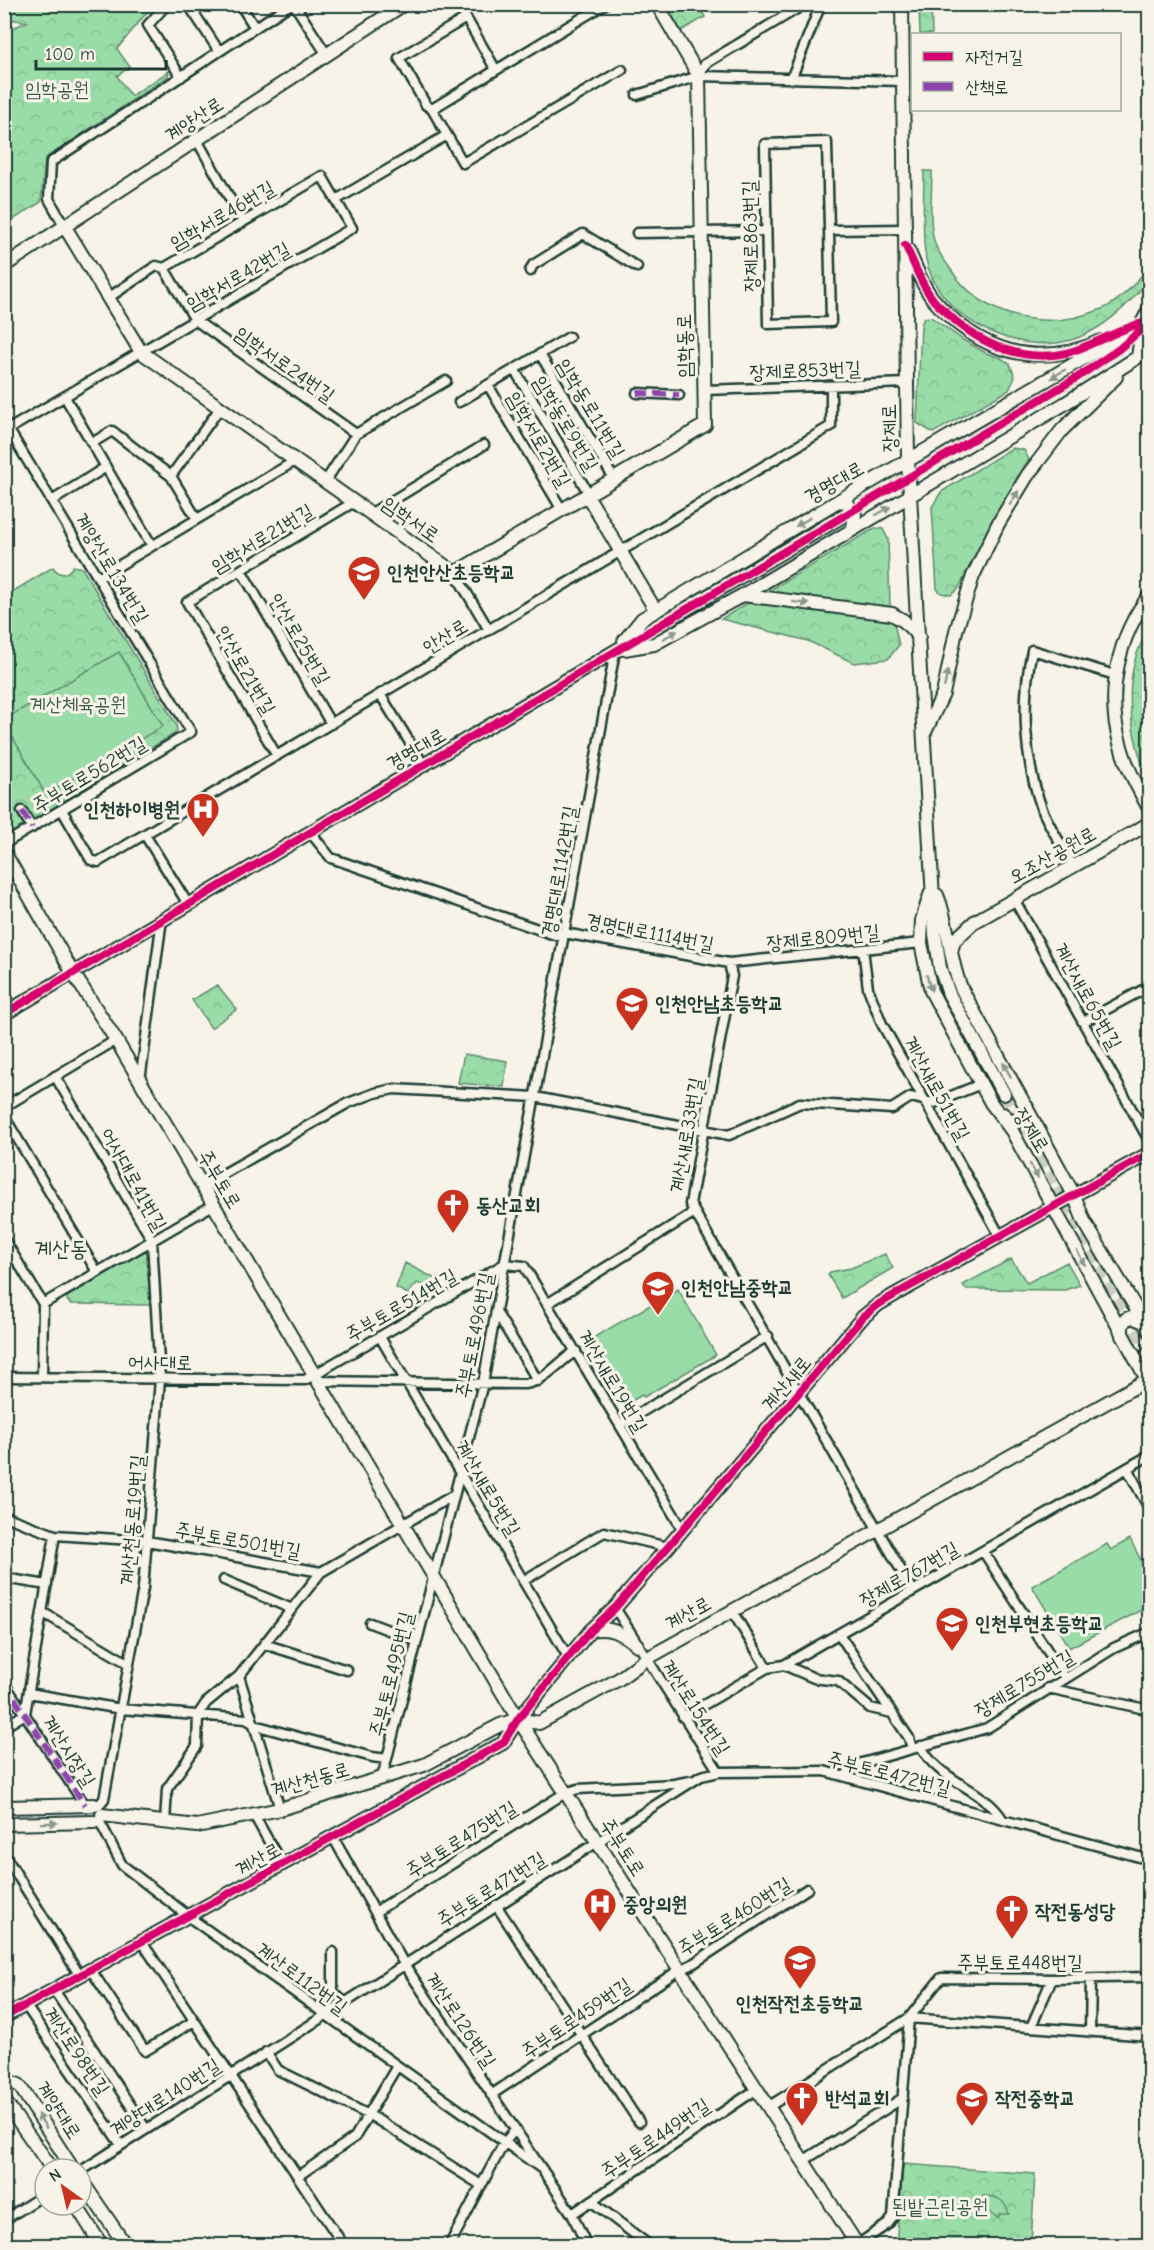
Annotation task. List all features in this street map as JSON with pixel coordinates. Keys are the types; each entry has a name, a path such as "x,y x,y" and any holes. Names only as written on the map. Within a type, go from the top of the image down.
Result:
{"street":[{"path":"167,4 148,25 181,77"},
{"path":"188,4 219,51"},
{"path":"240,4 255,28"},
{"path":"65,227 49,199 51,162 219,51 292,4 327,55"},
{"name":"계양산로","path":"4,266 404,4"},
{"path":"458,4 496,70"},
{"path":"432,109 605,4"},
{"name":"임학동로","path":"588,495 705,425 699,76 657,4"},
{"path":"699,76 705,64 806,4"},
{"path":"791,79 821,4"},
{"name":"장제로","path":"902,4 908,460 935,934 940,968 949,994 1004,1094"},
{"path":"466,18 399,58 464,163 622,70"},
{"path":"637,95 699,76 903,81"},
{"path":"336,200 447,135"},
{"path":"197,140 243,222"},
{"name":"장제로863번길","path":"827,142 829,230 831,322 768,324 765,144 827,142"},
{"name":"임학서로46번길","path":"108,298 156,266 165,268 322,176 336,200"},
{"name":"임학서로42번길","path":"7,426 65,397 352,228 336,200"},
{"name":"임학서로","path":"65,227 141,352 455,573"},
{"path":"829,230 905,230"},
{"path":"637,233 765,231"},
{"path":"530,271 533,265 583,234 637,267"},
{"path":"905,245 931,298 975,336 1010,352 1046,356 1072,352 1147,323"},
{"path":"165,268 195,320"},
{"path":"924,733 943,694 957,631 973,576 998,524 1027,476 1062,430 1138,357 1149,308"},
{"name":"임학서로24번길","path":"195,320 356,434"},
{"name":"경명대로","path":"615,651 642,619 838,501 1147,323"},
{"path":"459,402 569,336"},
{"name":"임학동로11번길","path":"540,354 614,479"},
{"name":"경명대로","path":"615,651 654,644 742,595 1064,404 1138,357"},
{"name":"임학동로9번길","path":"514,369 588,495"},
{"path":"325,482 356,434 446,381"},
{"name":"장제로853번길","path":"704,390 908,383"},
{"name":"임학서로2번길","path":"488,385 562,510"},
{"name":"안산로","path":"62,810 91,860 98,862 831,426 831,386"},
{"path":"637,393 679,394"},
{"path":"65,397 153,546"},
{"path":"171,476 220,408"},
{"name":"계양산로134번길","path":"7,426 191,732"},
{"path":"92,443 112,430 171,476 197,519"},
{"path":"370,514 484,445"},
{"path":"98,578 295,460"},
{"path":"52,501 106,467"},
{"path":"489,630 455,573 588,495 656,611"},
{"path":"838,501 846,502 852,507 855,514 853,528"},
{"name":"임학서로21번길","path":"187,602 354,502"},
{"name":"경명대로","path":"4,1014 846,514"},
{"name":"안산로25번길","path":"241,570 331,724"},
{"path":"742,595 892,614 904,621 919,637"},
{"path":"1149,595 1129,628 1115,675 1116,725 1120,743 1131,776 1149,810"},
{"name":"안산로21번길","path":"187,602 277,756"},
{"path":"1073,866 1043,810 1027,745 1025,701 1032,650 1115,675"},
{"name":"경명대로1142번길","path":"534,1097 615,651"},
{"path":"380,694 423,764"},
{"name":"주부토로562번길","path":"4,844 191,732"},
{"path":"22,811 32,828"},
{"name":"오조산공원로","path":"951,953 954,941 974,922 1149,823"},
{"name":"경명대로1114번길","path":"310,832 331,858 555,935 564,933 729,963"},
{"path":"145,835 188,904"},
{"name":"주부토로","path":"4,852 73,973 116,1040 518,1719 857,2245"},
{"name":"장제로","path":"933,885 946,916 951,953 961,988 1074,1195 1084,1221 1147,1328"},
{"name":"장제로","path":"933,885 922,920 921,943 931,991 991,1103 1012,1131 1148,1383"},
{"name":"계산새로65번길","path":"1014,899 1149,1142"},
{"path":"946,916 955,921 974,922"},
{"path":"140,1082 162,919"},
{"name":"장제로809번길","path":"729,963 921,943"},
{"name":"계산새로51번길","path":"863,949 868,988 874,1006 1000,1236"},
{"name":"계산새로33번길","path":"729,963 732,976 690,1204 693,1213 768,1336 914,1591"},
{"path":"1083,1022 1149,986"},
{"path":"4,1107 116,1040"},
{"name":"어사대로41번길","path":"55,1076 152,1240 160,1379"},
{"path":"202,1186 348,1103 394,1089 534,1097 729,1135 800,1103 892,1109 911,1097 934,1103 981,1084"},
{"name":"주부토로496번길","path":"433,1577 483,1383 534,1097"},
{"path":"991,1103 1011,1122 1022,1120 1027,1107"},
{"path":"4,1116 97,1272"},
{"name":"계산새로","path":"518,1719 590,1631 615,1608 683,1530 863,1317 879,1304 1149,1154"},
{"path":"43,1304 213,1205"},
{"path":"548,1304 693,1213"},
{"path":"4,1239 43,1304 42,1377"},
{"name":"계산새로19번길","path":"504,1264 524,1266 683,1530"},
{"name":"주부토로514번길","path":"315,1378 504,1264"},
{"path":"496,1312 538,1381"},
{"path":"1122,1336 1122,1325 1125,1319 1132,1317 1147,1328"},
{"path":"620,1425 768,1336"},
{"name":"계산새로5번길","path":"380,1337 568,1657"},
{"path":"315,1378 525,1384 538,1381 576,1351"},
{"name":"어사대로","path":"4,1377 305,1380 315,1378"},
{"name":"계산천동로19번길","path":"95,1812 104,1799 143,1588 160,1379"},
{"name":"계산로","path":"4,2017 502,1743 518,1719 539,1723 619,1679 646,1659 1148,1383"},
{"name":"장제로767번길","path":"683,1717 767,1668 784,1665 1149,1455"},
{"path":"1127,1468 1149,1510"},
{"path":"403,1525 454,1495"},
{"name":"주부토로501번길","path":"4,1516 55,1535 147,1541 321,1572 403,1525"},
{"path":"524,1581 604,1532 668,1547"},
{"path":"4,1578 47,1585 55,1535"},
{"path":"983,1551 1065,1678"},
{"path":"165,1823 167,1790 197,1746 198,1715 206,1702 239,1676 321,1572"},
{"name":"주부토로495번길","path":"382,1778 433,1577"},
{"path":"224,1580 292,1609"},
{"name":"계산시장길","path":"4,1727 25,1714 47,1585"},
{"name":"계산로154번길","path":"615,1608 719,1772"},
{"path":"42,1611 129,1664"},
{"path":"732,1611 767,1668"},
{"path":"370,1623 417,1641"},
{"path":"590,1631 602,1628 615,1630 637,1645"},
{"name":"장제로755번길","path":"845,1776 855,1765 987,1728 1114,1648 1149,1632"},
{"path":"839,1634 917,1748 935,1767 981,1796 999,1812 1003,1820"},
{"path":"264,1644 347,1670"},
{"path":"784,1665 814,1678 838,1681 870,1708 892,1713"},
{"path":"239,1676 280,1809"},
{"name":"계산시장길","path":"4,1683 95,1812 122,1865 188,1916"},
{"path":"1048,1688 1149,1710"},
{"name":"계산시장길","path":"29,1692 121,1709"},
{"path":"121,1709 246,1719 253,1724 372,1757 387,1759"},
{"name":"계산천동로","path":"4,1807 95,1812 197,1826 280,1809 424,1765 496,1727 518,1719"},
{"name":"주부토로472번길","path":"596,1842 696,1779 719,1772 824,1771 1149,1860"},
{"path":"565,1793 578,1789 674,1784 696,1779"},
{"name":"주부토로475번길","path":"375,1912 565,1793"},
{"name":"계산천동로","path":"4,1824 95,1812"},
{"path":"254,1815 282,1865"},
{"name":"계산로126번길","path":"333,1837 404,1964 572,2214 587,2246"},
{"name":"주부토로471번길","path":"404,1964 596,1842"},
{"path":"4,1854 86,1973 145,2051 194,2021"},
{"name":"주부토로460번길","path":"679,1970 692,1965 807,1889"},
{"path":"496,1905 639,2122"},
{"name":"계산로112번길","path":"188,1916 542,2169"},
{"path":"142,1942 344,2246"},
{"path":"333,1952 333,1992 344,2002"},
{"name":"계양대로140번길","path":"93,2163 404,1964"},
{"name":"주부토로459번길","path":"491,2095 679,1970"},
{"name":"주부토로448번길","path":"768,2107 909,2018 940,1978 1052,1980 1149,1977"},
{"path":"1090,2032 1091,1978"},
{"path":"1031,2027 1052,1980"},
{"path":"54,1990 146,2128"},
{"name":"계산로98번길","path":"26,2006 121,2145"},
{"path":"857,2245 888,2224 892,2217 909,2018 1149,2036"},
{"path":"266,2052 278,2070 373,2117 481,2185"},
{"path":"298,2176 355,2137 397,2066"},
{"name":"계양대로","path":"4,2081 19,2085 66,2157"},
{"name":"주부토로449번길","path":"572,2214 757,2090"},
{"path":"803,2161 903,2098"},
{"name":"계양대로","path":"4,2100 44,2157"},
{"path":"448,2246 504,2143 515,2130"},
{"path":"93,2198 126,2246"},
{"path":"591,2201 650,2246"},
{"path":"4,2220 33,2202"},
{"path":"84,2217 102,2246"}],"green space":[{"name":"임학공원","path":"5,4 153,5 117,49 130,67 117,76 131,96 169,71 168,76 45,159 41,202 5,225 5,31 27,22 5,18"},
{"path":"666,5 698,5 705,17 681,31"},
{"path":"919,5 931,5 932,33 920,33"},
{"path":"924,171 932,171 932,226 938,250 963,285 979,299 998,310 1038,320 1059,320 1081,316 1109,306 1128,291 1149,267 1149,279 1115,316 1083,336 1071,340 1029,343 986,330 950,304 937,287 928,267 924,234"},
{"path":"931,317 963,340 1010,364 1015,377 1009,390 933,433 917,423 921,325 924,318"},
{"path":"1012,448 1024,450 1029,460 958,589 951,595 941,593 937,589 932,507 941,492"},
{"path":"875,528 883,529 888,539 890,605 899,645 888,659 854,663 808,641 721,619"},
{"name":"계산체육공원","path":"73,566 82,568 176,724 177,730 174,734 10,834 4,832 4,587 9,594 53,567 63,574"},
{"path":"1149,625 1150,783 1135,738 1130,691 1135,660"},
{"path":"119,652 163,726 46,795 5,724 5,719"},
{"path":"217,985 237,1009 211,1028 192,1000"},
{"path":"464,1054 507,1061 504,1087 458,1083"},
{"path":"147,1249 150,1305 70,1304 67,1300 67,1297"},
{"path":"885,1254 893,1268 842,1298 828,1275 830,1272 851,1268"},
{"path":"1011,1259 1027,1283 1067,1262 1080,1285 1065,1290 966,1289 963,1285"},
{"path":"405,1263 436,1279 432,1288 417,1283 408,1294 396,1288"},
{"path":"678,1289 716,1355 644,1397 642,1395 628,1403 625,1398 619,1401 588,1347 593,1344 591,1339"},
{"path":"1130,1539 1149,1576 1149,1606 1069,1648 1032,1586 1107,1544 1111,1550"},
{"name":"된밭근린공원","path":"903,2164 1035,2174 1031,2245 896,2246"},
{"path":"983,2196 1000,2200 1009,2214 1000,2214 998,2218 983,2207"}],"tunnel":[{"path":"846,514 1078,377 1119,349 1146,325"},
{"path":"1004,1094 1148,1353"}],"marked path":[{"path":"637,393 679,395"},
{"path":"22,811 32,828"},
{"path":"4,1683 85,1805"}],"cycle path":[{"path":"905,245 924,286 935,302 975,335 1006,350 1039,356 1056,355 1073,351 1144,323"},
{"path":"4,1014 1078,377 1119,349 1150,322"},
{"path":"4,2017 503,1743 518,1719 590,1631 615,1608 863,1317 896,1294 1150,1153"}],"place":[{"name":"인천안산초등학교","path":"364,601"},
{"name":"인천하이병원","path":"203,838"},
{"name":"인천안남초등학교","path":"632,1032"},
{"name":"동산교회","path":"453,1234"},
{"name":"인천안남중학교","path":"658,1316"},
{"name":"인천부현초등학교","path":"952,1652"},
{"name":"중앙의원","path":"600,1933"},
{"name":"작전동성당","path":"1012,1940"},
{"name":"인천작전초등학교","path":"800,1990"},
{"name":"반석교회","path":"802,2127"},
{"name":"작전중학교","path":"972,2127"}],"district":[{"name":"계산동","path":"61,1248"}]}
